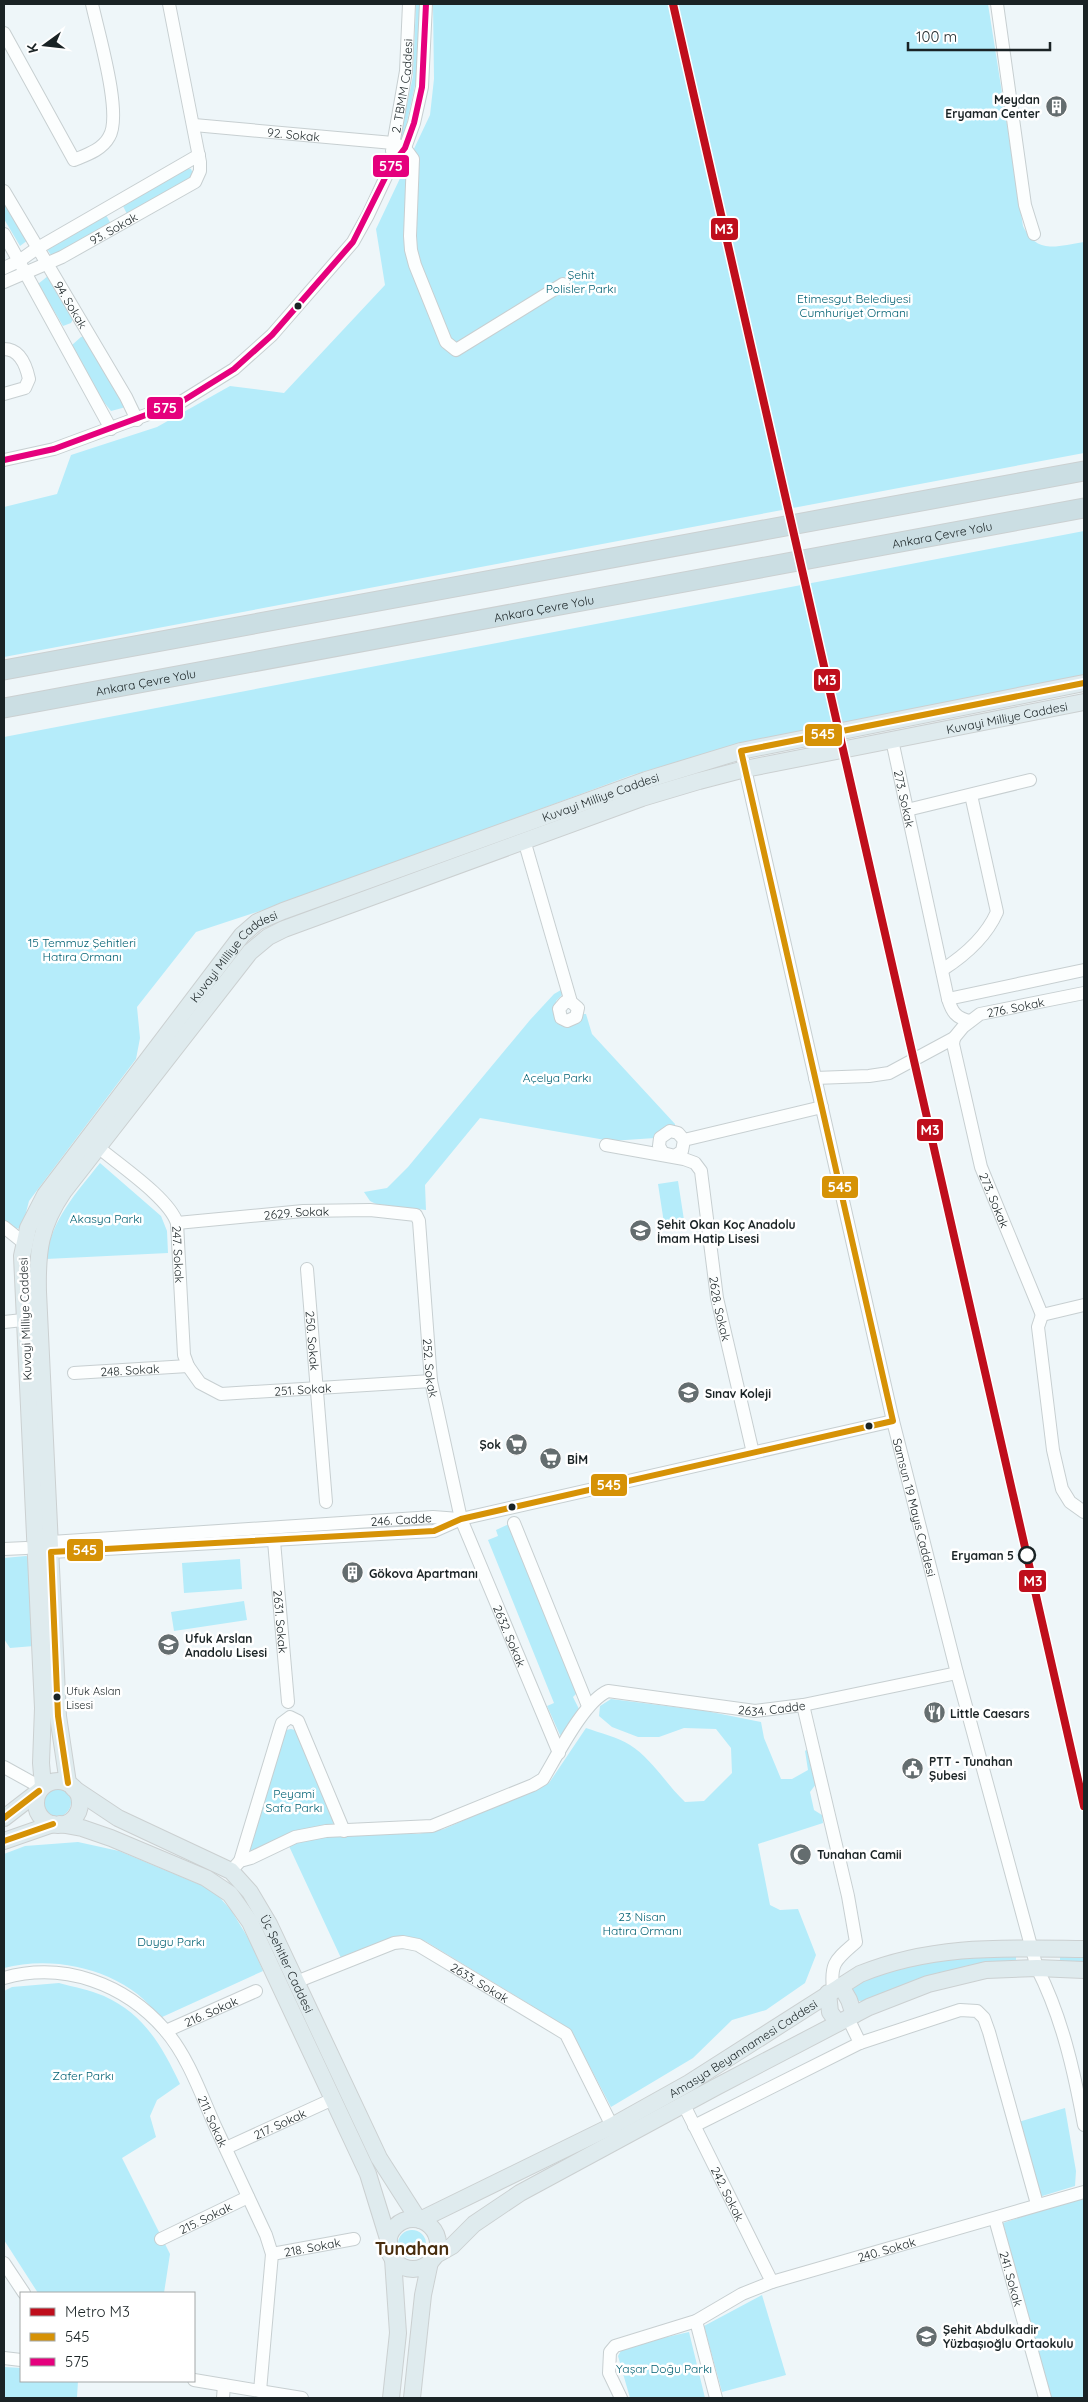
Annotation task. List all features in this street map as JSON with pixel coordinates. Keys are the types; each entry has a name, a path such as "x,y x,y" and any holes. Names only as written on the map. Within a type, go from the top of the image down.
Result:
{"highway":[{"path":"4,670 1084,471"},
{"name":"Ankara Çevre Yolu","path":"4,708 1084,508"}],"main road":[{"name":"Kuvayi Milliye Caddesi","path":"41,1788 43,1708 38,1252 44,1226 52,1208 98,1148 177,1032 233,944 252,926 270,916 646,780 740,751 1084,683"},
{"name":"Kuvayi Milliye Caddesi","path":"71,1786 58,1716 40,1547 24,1320 22,1256 24,1243 35,1212 45,1195 177,1032 240,964 268,937 370,896 642,798 745,769 1084,702"},
{"path":"4,1818 41,1788 55,1781 71,1786 78,1793 79,1807 73,1819 4,1841"},
{"name":"Üç Şehitler Caddesi","path":"71,1786 118,1818 235,1866 269,1924 379,2158 419,2219"},
{"path":"41,1788 36,1805 38,1811 47,1822 57,1824"},
{"name":"Üç Şehitler Caddesi","path":"57,1824 82,1828 111,1838 206,1878 230,1894 250,1922 368,2174 388,2242"},
{"name":"Amasya Beyannamesi Caddesi","path":"419,2219 612,2126 689,2083 860,1974 911,1957 982,1949 1084,1949"},
{"name":"Amasya Beyannamesi Caddesi","path":"433,2259 452,2246 474,2224 520,2193 847,2019 900,1995 957,1976 986,1970 1037,1968 1084,1970"},
{"path":"834,1990 850,2000 847,2019 830,2012 834,1990"},
{"path":"391,2398 398,2333 393,2258 388,2242 395,2227 401,2222 419,2219 431,2226 436,2232 438,2240 423,2295 412,2398"},
{"path":"393,2258 400,2264 415,2269 433,2259"}],"street":[{"path":"4,33 74,160 103,144 110,136 114,122 113,104 92,4"},
{"name":"93. Sokak","path":"4,282 48,265 195,182 200,170 199,155 169,4"},
{"name":"2. TBMM Caddesi","path":"391,166 392,143 406,71 409,4"},
{"name":"2. TBMM Caddesi","path":"4,460 54,449 137,420 181,402 247,359 272,335 353,242 391,166 405,148 414,123 422,86 426,4"},
{"path":"997,4 1025,205 1034,234"},
{"name":"92. Sokak","path":"194,125 392,143 405,148"},
{"path":"405,148 413,159 411,250 429,301 449,346 456,350 563,284"},
{"name":"93. Sokak","path":"4,268 19,262 36,249 199,155"},
{"name":"94. Sokak","path":"4,191 36,249 48,265 126,397 137,420"},
{"path":"114,205 124,221"},
{"name":"94. Sokak","path":"4,234 111,429"},
{"path":"4,349 13,350 19,354 29,379 25,388 4,394"},
{"name":"273. Sokak","path":"892,740 951,1010 956,1016 970,1021"},
{"name":"Samsun 19 Mayıs Caddesi","path":"740,751 893,1421 957,1673 1037,1968 1050,1994 1074,2073 1084,2125"},
{"path":"907,810 1030,780"},
{"path":"942,970 966,954 993,921 997,912 971,795"},
{"path":"524,840 571,1002"},
{"name":"276. Sokak","path":"948,999 1084,970"},
{"name":"276. Sokak","path":"815,1078 869,1076 889,1073 954,1038 970,1021 980,1014 1084,993"},
{"name":"273. Sokak","path":"954,1038 953,1044 981,1167 1042,1314"},
{"path":"684,1140 822,1107"},
{"path":"606,1145 667,1156 679,1154 684,1147 684,1140 674,1131 662,1134 659,1146 667,1156"},
{"name":"247. Sokak","path":"98,1148 170,1208 177,1223 182,1340 188,1366"},
{"name":"2628. Sokak","path":"667,1156 695,1164 701,1172 717,1298 753,1453"},
{"name":"2629. Sokak","path":"177,1223 303,1211 370,1210 416,1215"},
{"name":"252. Sokak","path":"416,1215 419,1221 431,1381 461,1519"},
{"path":"4,1227 24,1243"},
{"name":"250. Sokak","path":"307,1269 326,1502"},
{"path":"1084,1305 1042,1314 1038,1327 1053,1450 1065,1496 1084,1512"},
{"path":"4,1322 24,1320"},
{"name":"251. Sokak","path":"188,1366 200,1383 221,1394 431,1381"},
{"name":"248. Sokak","path":"74,1373 188,1366"},
{"path":"461,1519 893,1421"},
{"name":"246. Cadde","path":"40,1547 433,1517 461,1519"},
{"name":"246. Cadde","path":"40,1547 274,1541 434,1531 461,1519"},
{"name":"2632. Sokak","path":"461,1519 559,1753"},
{"path":"235,1866 295,1838 320,1832 416,1828 446,1822 538,1782 559,1753 588,1706 514,1523"},
{"name":"2631. Sokak","path":"274,1541 288,1702"},
{"path":"4,1549 40,1547"},
{"name":"2634. Cadde","path":"588,1706 599,1696 611,1690 755,1711 803,1705 957,1673"},
{"path":"803,1705 848,1896 856,1942 835,1960 832,1967 834,1990"},
{"path":"235,1866 282,1723 290,1717 298,1721 344,1831"},
{"path":"4,1767 41,1788"},
{"name":"2633. Sokak","path":"296,1982 394,1943 403,1942 418,1945 566,2034 612,2126"},
{"name":"211. Sokak","path":"4,1978 17,1975 50,1973 81,1976 106,1985 132,1999 166,2031 185,2061 266,2235 272,2254 260,2391"},
{"name":"216. Sokak","path":"166,2031 256,1991"},
{"path":"694,2126 860,2043 960,2010 977,2011 984,2018 989,2032 1037,2204"},
{"path":"847,2019 860,2043"},
{"name":"217. Sokak","path":"226,2148 333,2099"},
{"name":"242. Sokak","path":"684,2105 772,2282"},
{"name":"240. Sokak","path":"622,2398 610,2373 610,2352 620,2343 696,2321 742,2294 772,2282 1084,2192"},
{"name":"215. Sokak","path":"161,2239 248,2197"},
{"name":"241. Sokak","path":"995,2218 1045,2398"},
{"name":"218. Sokak","path":"272,2254 354,2239"},
{"path":"4,2263 23,2292"},
{"path":"696,2321 716,2398"},
{"path":"4,2358 20,2360"},
{"path":"195,2380 302,2398"},
{"path":"223,2398 224,2385"}],"green space":[{"path":"416,4 420,4 416,81 403,140 400,138 413,76"},
{"name":"Etimesgut Belediyesi Cumhuriyet Ormanı","path":"433,4 988,4 1023,226 1029,235 1041,245 1057,246 1084,242 1084,453 4,657 4,507 57,494 71,455 157,427 230,386 284,393 385,285 376,229 430,115 434,79"},
{"path":"188,168 191,169 194,176 127,214 123,206"},
{"path":"4,196 28,240 20,246 4,219"},
{"path":"106,215 111,224 60,256 51,255 47,249"},
{"path":"48,276 74,317 71,323 63,326 38,284"},
{"path":"85,336 126,407 111,411 98,395 72,345"},
{"name":"15 Temmuz Şehitleri Hatıra Ormanı","path":"1084,531 1084,676 740,744 632,775 312,894 196,932 137,1007 140,1038 136,1059 29,1201 22,1228 13,1229 4,1221 4,737"},
{"name":"Açelya Parkı","path":"561,990 563,994 556,1001 556,1014 586,1014 592,1034 675,1124 675,1127 655,1138 611,1141 480,1118 425,1185 426,1210 376,1204 370,1201 364,1192 387,1188 408,1167 530,1020 554,994"},
{"name":"Akasya Parkı","path":"100,1163 161,1216 167,1231 168,1253 46,1259 53,1232 59,1219"},
{"path":"678,1181 684,1220 664,1223 658,1184"},
{"path":"509,1524 577,1693 573,1697 580,1711 563,1734 560,1735 547,1706 554,1703 488,1540 498,1536 496,1530"},
{"path":"29,1557 34,1646 10,1648 4,1639 4,1558"},
{"path":"240,1559 242,1589 184,1593 182,1563"},
{"path":"244,1601 247,1620 174,1631 171,1612"},
{"name":"23 Nisan Hatıra Ormanı","path":"611,1699 706,1711 761,1722 764,1738 781,1779 792,1779 808,1770 805,1751 809,1748 816,1784 810,1792 814,1810 822,1815 823,1823 758,1844 770,1905 780,1910 798,1909 816,1955 805,1983 766,2010 732,2020 693,2058 611,2107 570,2029 425,1941 399,1937 341,1958 288,1844 327,1834 418,1834 444,1829 549,1783 586,1728 609,1735 630,1745 652,1764 685,1802 704,1801 732,1773 731,1748 716,1729 684,1728 659,1737 638,1737 612,1727 599,1716 600,1706"},
{"name":"Peyami Safa Parkı","path":"286,1730 295,1730 335,1823 252,1852 249,1851"},
{"path":"56,1787 66,1792 71,1802 66,1812 56,1817 46,1812 41,1802 46,1792"},
{"name":"Duygu Parkı","path":"78,1842 119,1851 213,1890 231,1910 250,1941 263,1971 160,2018 130,1988 90,1970 46,1963 4,1968 4,1854 25,1846"},
{"path":"1016,1955 1016,1961 866,2001 856,2001 852,1995 854,1984 928,1958"},
{"path":"1060,1957 1084,1957 1084,1964 1060,1964"},
{"name":"Zafer Parkı","path":"59,1983 88,1990 118,2003 150,2032 159,2044 180,2084 157,2100 150,2116 156,2137 122,2158 170,2254 164,2292 37,2292 4,2240 4,1991 12,1987"},
{"path":"1065,2108 1076,2171 1075,2186 1039,2197 1015,2123"},
{"path":"1084,2199 1084,2398 1050,2398 1003,2223 1063,2203"},
{"path":"412,2230 422,2234 426,2244 422,2254 412,2258 402,2254 398,2244 402,2234"},
{"path":"762,2295 786,2375 722,2392 704,2326"},
{"name":"Yaşar Doğu Parkı","path":"689,2332 705,2398 630,2398 618,2356 623,2347"},
{"path":"4,2367 20,2368 20,2382 78,2382 77,2397 93,2398 4,2398"}],"metro line":[{"name":"M3","path":"673,4 1084,1806"}],"transit line":[{"name":"575","path":"4,460 54,449 181,402 234,369 272,335 353,242 391,166 405,148 414,123 422,87 426,4"},
{"name":"545","path":"68,1783 58,1716 51,1552 434,1531 461,1519 893,1421 741,751 1084,683"},
{"name":"545","path":"4,1818 39,1791"},
{"name":"545","path":"4,1841 53,1824"}],"place":[{"name":"Meydan Eryaman Center","path":"1056,106"},
{"name":"Şehit Okan Koç Anadolu İmam Hatip Lisesi","path":"641,1231"},
{"name":"Sınav Koleji","path":"689,1393"},
{"name":"Şok","path":"517,1444"},
{"name":"BİM","path":"551,1459"},
{"name":"Eryaman 5","path":"1027,1555"},
{"name":"Gökova Apartmanı","path":"353,1573"},
{"name":"Ufuk Arslan Anadolu Lisesi","path":"169,1645"},
{"name":"Ufuk Aslan Lisesi","path":"57,1697"},
{"name":"Little Caesars","path":"934,1713"},
{"name":"PTT - Tunahan Şubesi","path":"913,1768"},
{"name":"Tunahan Camii","path":"801,1854"},
{"name":"Şehit Abdulkadir Yüzbaşıoğlu Ortaokulu","path":"927,2336"}],"district":[{"name":"Tunahan","path":"412,2248"}],"park label":[{"name":"Şehit Polisler Parkı","path":"581,281"}]}
